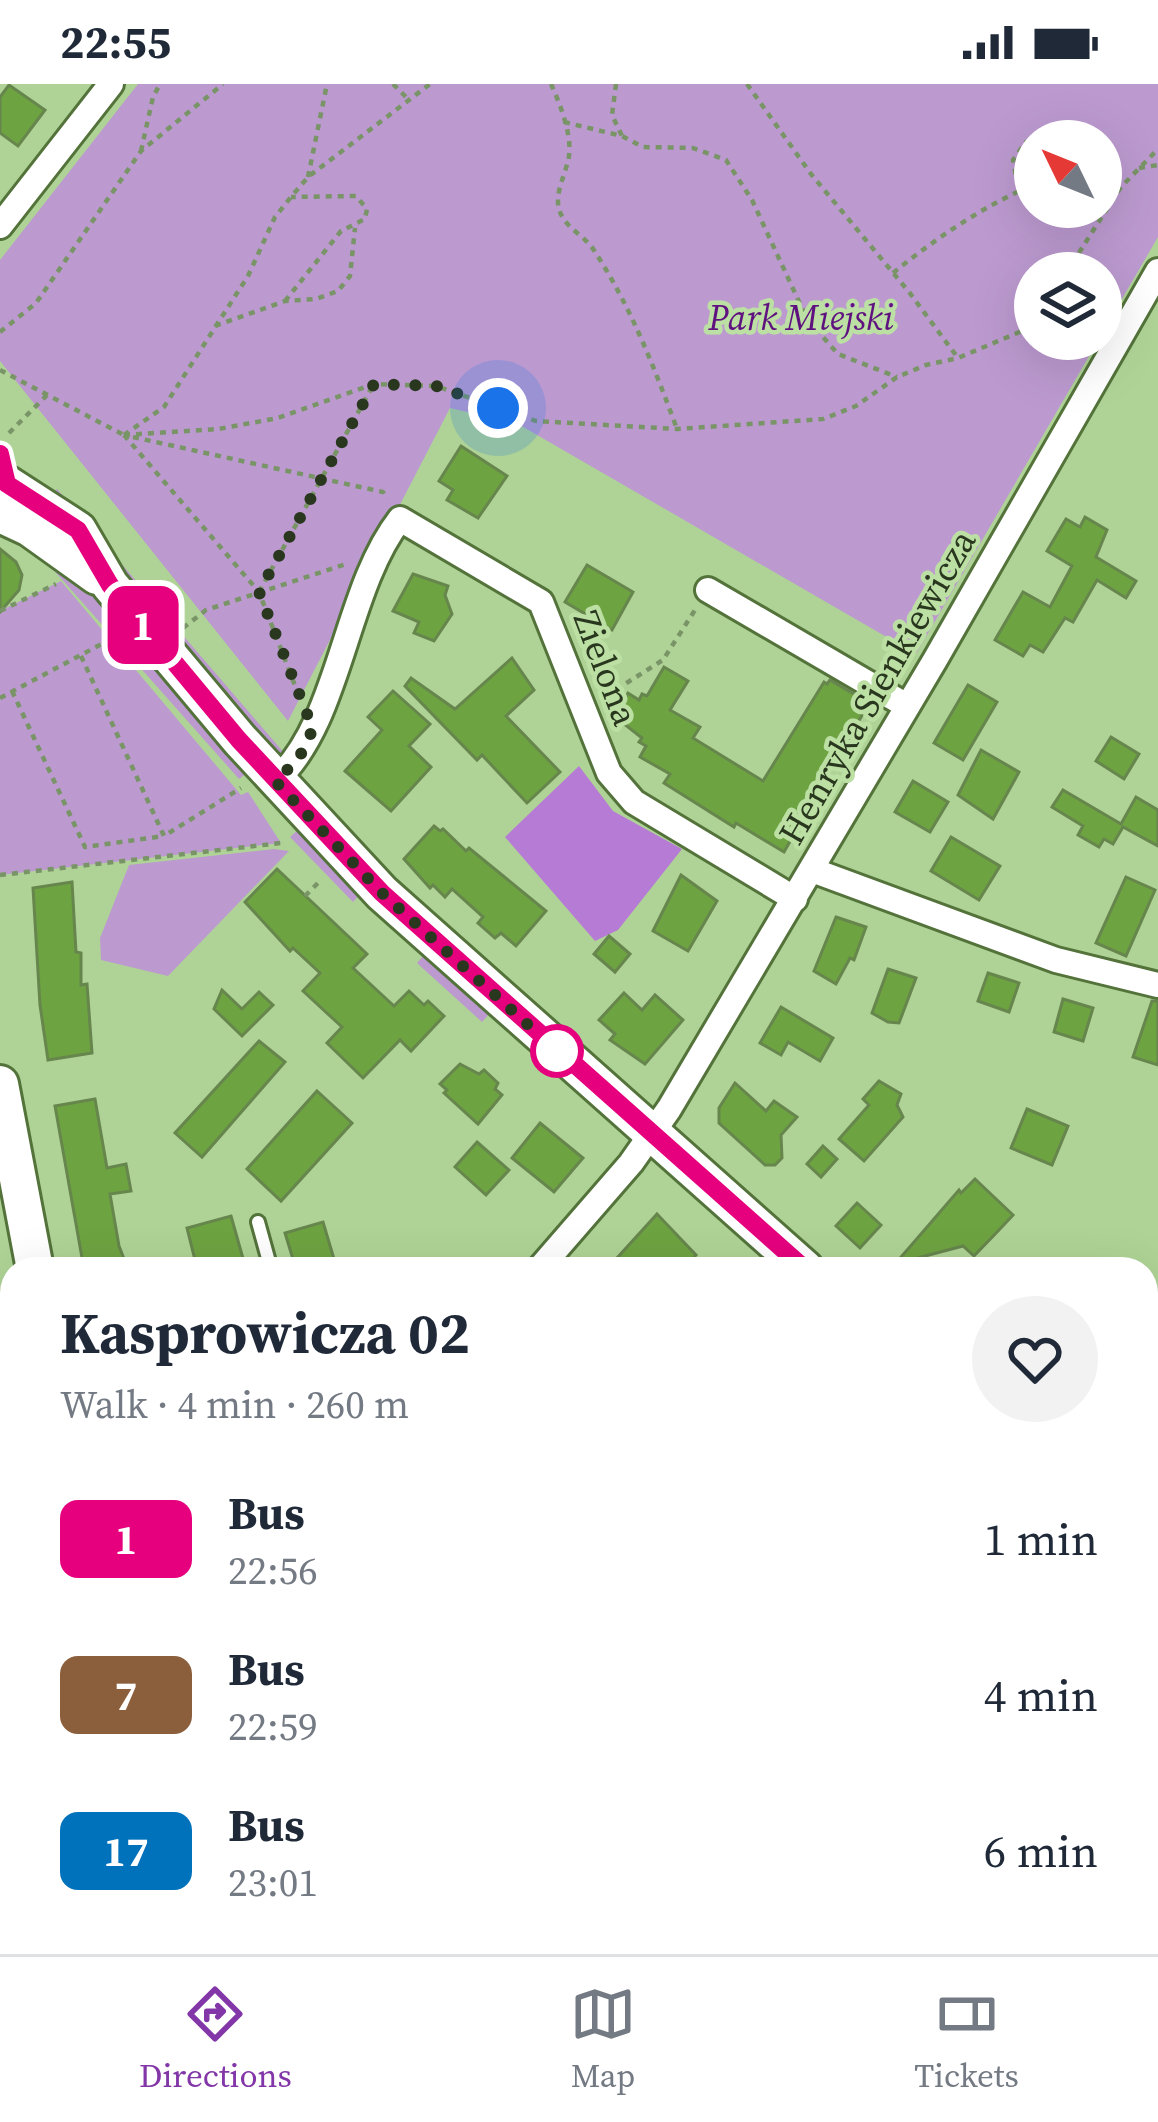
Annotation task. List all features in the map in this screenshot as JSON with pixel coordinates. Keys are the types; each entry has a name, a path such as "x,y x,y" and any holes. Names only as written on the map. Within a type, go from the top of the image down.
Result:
{"street":[{"path":"0,226 111,84"},
{"name":"Henryka Sienkiewicza","path":"549,1257 652,1135 812,870 1158,272"},
{"path":"3,478 78,530 110,585 270,775 382,893 791,1257"},
{"path":"270,775 298,760 378,557 400,520"},
{"name":"Zielona","path":"400,520 541,602 609,773 634,802 795,898"},
{"path":"708,590 908,706"},
{"path":"812,870 1056,960 1156,979"},
{"path":"0,1084 4,1132 32,1257"}],"lane":[{"path":"258,1222 268,1257"}],"path":[{"path":"141,151 160,84"},
{"path":"0,332 36,303 141,151 223,84"},
{"path":"308,177 327,84"},
{"path":"393,84 408,98"},
{"path":"124,435 164,407 248,276 275,217 308,177 430,84"},
{"path":"551,84 570,152 558,192 561,217 591,245 619,291 677,429"},
{"path":"616,84 612,115 622,136"},
{"path":"747,84 811,174 958,358"},
{"path":"564,122 622,136 643,147 693,148 726,160 752,200 807,320 838,354 897,377"},
{"path":"1122,186 1158,149"},
{"path":"1139,168 1158,165"},
{"path":"285,301 341,231 365,219 367,209 356,196 291,197"},
{"path":"893,272 949,231 1014,197"},
{"path":"215,326 285,301 338,291 350,276 355,228"},
{"path":"124,435 218,429 278,418 374,384 436,386 536,421 677,429 823,418 856,406 897,377 926,364 958,358 1014,334"},
{"path":"0,370 124,435 383,493 400,520"},
{"path":"259,592 374,384"},
{"path":"3,478 47,395"},
{"path":"124,435 259,592 313,729"},
{"path":"183,628 206,610 327,568 378,557"},
{"path":"0,610 61,581"},
{"path":"596,702 663,660 708,590"},
{"path":"0,698 111,639"},
{"path":"81,656 164,836"},
{"path":"11,692 85,847 164,836 270,775"},
{"path":"0,875 281,843"},
{"path":"305,896 322,879"}],"green space":[{"name":"Park Miejski","path":"138,84 1158,84 1158,237 1122,299 1122,252 1014,252 1014,360 1087,360 916,654 518,424 450,408 288,721 0,361 0,260"},
{"path":"57,489 285,754 278,759 50,499"},
{"path":"34,548 90,589 248,772 239,779"},
{"path":"61,581 241,795 248,792 281,843 0,875 0,611"},
{"path":"299,829 361,893 353,902 290,837"},
{"path":"289,851 168,976 101,960 100,938 129,865"},
{"path":"425,954 490,1013 482,1022 417,963"}],"shaded area":[{"path":"579,766 613,811 682,849 618,930 595,941 505,837"}],"building":[{"path":"9,85 45,110 18,146 0,133 0,97"},
{"path":"461,446 507,476 478,518 447,500 453,490 439,481"},
{"path":"1085,517 1107,530 1096,557 1136,581 1126,598 1097,580 1073,622 1065,618 1043,652 1030,645 1023,656 995,640 1023,592 1050,607 1072,566 1047,551 1066,519 1080,527"},
{"path":"0,549 16,562 22,575 19,590 0,612"},
{"path":"587,565 633,592 612,630 565,602"},
{"path":"413,574 448,586 445,595 452,614 434,641 414,633 419,622 393,611"},
{"path":"512,658 534,690 506,716 560,772 527,803 405,686 411,678 455,709"},
{"path":"664,667 688,681 670,710 700,727 693,738 763,781 824,682 830,680 869,703 784,852 664,783 670,774 640,757 646,746 639,742 642,738 614,716 628,693 639,700 642,694 647,696"},
{"path":"968,685 997,702 963,760 934,743"},
{"path":"393,691 430,724 409,746 431,767 391,811 345,771 382,730 368,717"},
{"path":"1111,737 1139,754 1124,779 1096,761"},
{"path":"981,750 1019,772 993,819 958,795"},
{"path":"913,781 948,802 930,832 895,812"},
{"path":"1063,790 1121,824 1136,797 1158,810 1158,846 1123,827 1113,844 1104,839 1099,847 1078,835 1083,826 1052,807"},
{"path":"434,826 466,851 469,848 546,911 516,946 501,933 495,938 478,923 483,917 452,889 445,897 433,885 430,888 404,859"},
{"path":"951,837 1000,866 979,900 931,871"},
{"path":"277,869 367,954 353,968 394,1006 409,991 444,1016 411,1051 400,1040 363,1078 327,1043 342,1027 303,991 320,973 293,948 290,951 245,902"},
{"path":"681,875 717,901 688,951 653,931"},
{"path":"1126,877 1155,890 1126,956 1096,943"},
{"path":"72,882 76,952 81,953 81,985 87,984 92,1053 48,1060 33,888"},
{"path":"836,917 866,927 854,960 850,958 836,984 814,971"},
{"path":"609,936 630,954 615,972 594,954"},
{"path":"888,969 916,978 899,1023 872,1013"},
{"path":"988,973 1019,983 1009,1012 978,1001"},
{"path":"222,990 242,1009 259,992 273,1005 242,1036 214,1009"},
{"path":"624,993 642,1010 655,995 683,1020 645,1064 610,1040 615,1034 599,1020"},
{"path":"1063,999 1093,1008 1083,1041 1054,1032"},
{"path":"1152,1001 1158,1001 1158,1065 1133,1057"},
{"path":"781,1007 833,1038 820,1061 788,1042 781,1055 760,1043"},
{"path":"259,1041 285,1062 202,1157 175,1133"},
{"path":"460,1064 479,1074 484,1070 498,1083 495,1089 502,1095 478,1124 440,1084"},
{"path":"879,1081 901,1094 897,1105 903,1117 864,1161 839,1139 869,1105 863,1099"},
{"path":"735,1083 766,1111 774,1101 797,1117 781,1135 782,1158 775,1165 765,1165 719,1123 719,1108"},
{"path":"317,1091 352,1123 281,1201 247,1169"},
{"path":"95,1099 107,1168 126,1164 131,1191 110,1194 123,1257 82,1257 55,1106"},
{"path":"1027,1109 1068,1126 1052,1165 1011,1148"},
{"path":"540,1123 583,1158 554,1192 512,1158"},
{"path":"477,1142 509,1170 486,1195 455,1167"},
{"path":"823,1146 837,1159 821,1177 807,1164"},
{"path":"975,1179 1013,1215 974,1256 963,1246 901,1257 959,1190 961,1193"},
{"path":"857,1203 881,1225 860,1248 836,1226"},
{"path":"657,1214 696,1255 694,1257 618,1257"},
{"path":"231,1216 243,1257 194,1257 187,1228"},
{"path":"323,1222 333,1257 292,1257 285,1233"}],"bus line":[{"name":"1","path":"0,454 7,484 78,530 110,585 239,740 382,893 791,1257"}],"route":[{"path":"498,408 436,386 374,384 259,592 313,729 298,760 275,781 382,893 557,1051"}]}
